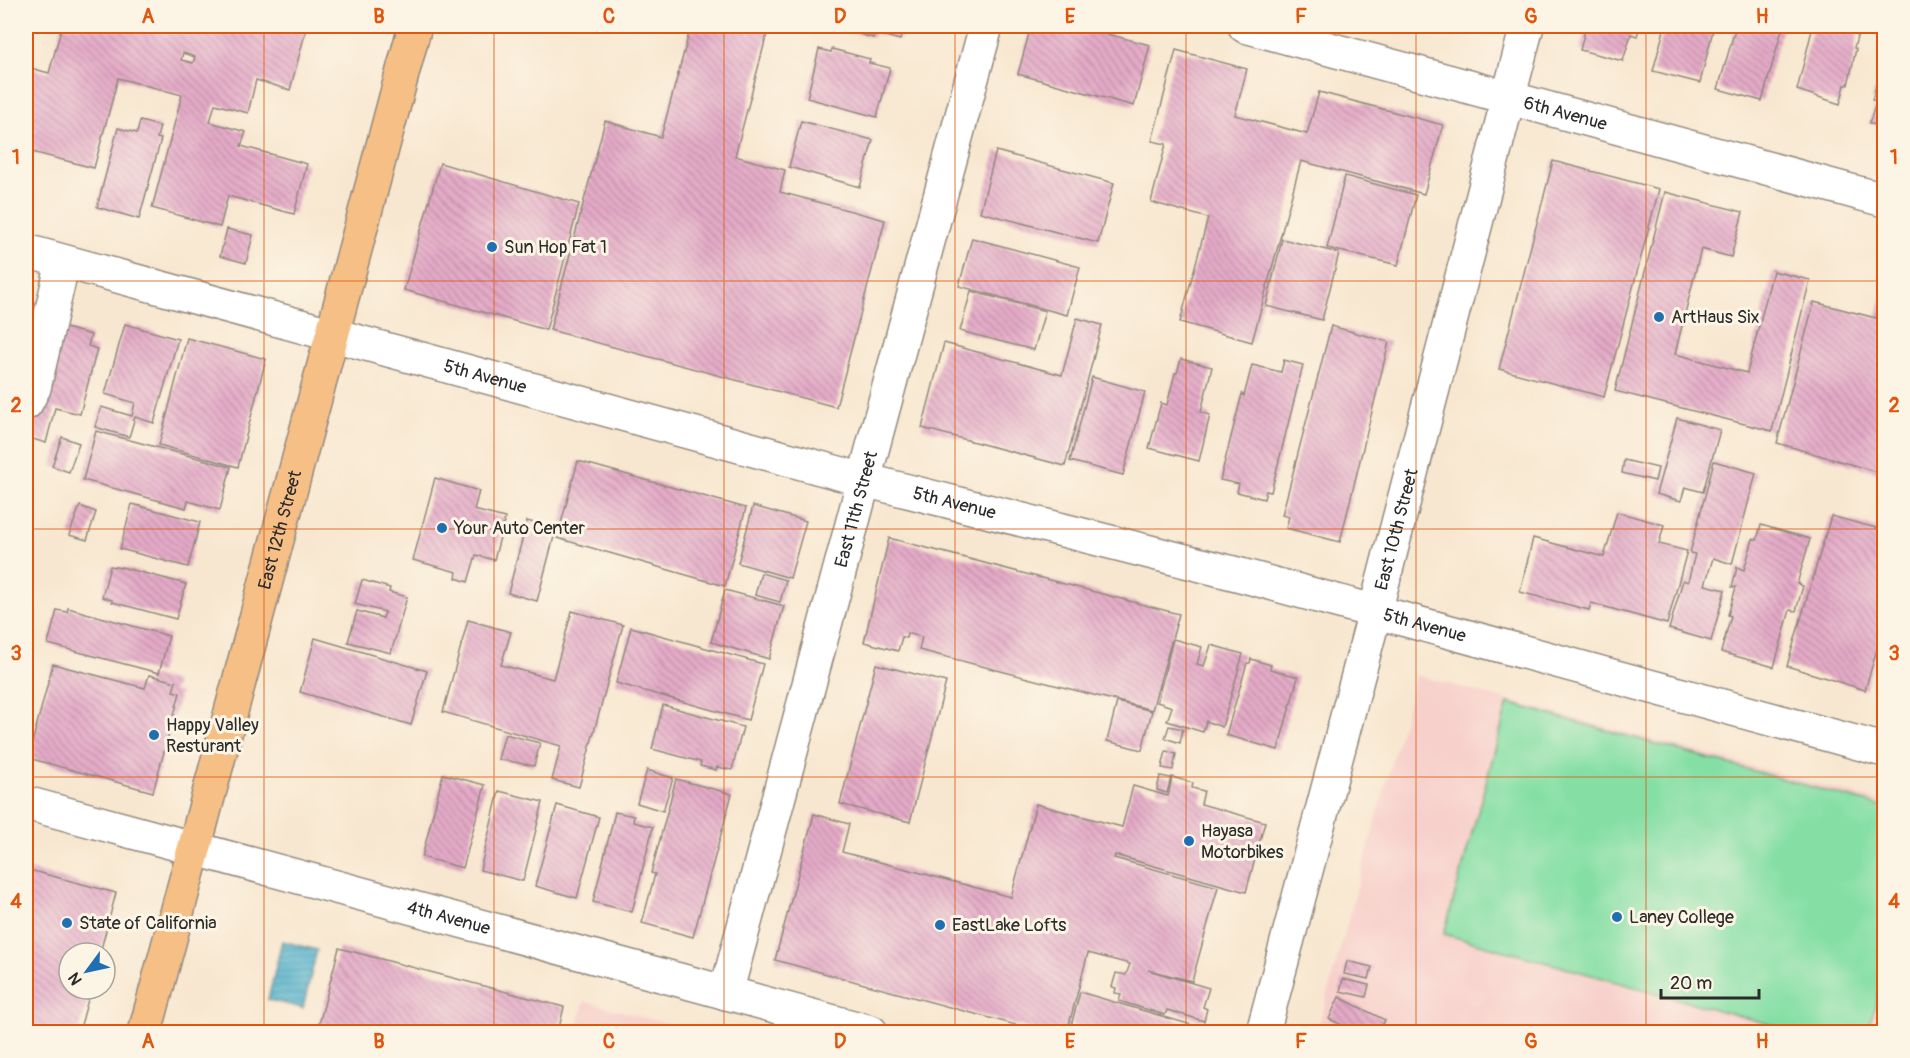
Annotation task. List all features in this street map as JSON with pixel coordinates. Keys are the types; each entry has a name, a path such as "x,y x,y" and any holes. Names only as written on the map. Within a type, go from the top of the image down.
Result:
{"main road":[{"name":"East 12th Street","path":"145,1032 415,26"}],"street":[{"name":"East 11th Street","path":"726,993 986,26"},
{"name":"6th Avenue","path":"1245,26 1884,200"},
{"name":"East 10th Street","path":"1263,1032 1527,26"},
{"name":"5th Avenue","path":"26,251 864,480 1237,574 1884,750"},
{"path":"26,403 34,387 63,262"},
{"name":"4th Avenue","path":"26,803 871,1032"}],"path":[{"path":"1876,1032 1884,999"}],"shaded area":[{"name":"Laney College","path":"1416,675 1884,802 1884,1032 1317,1032"},
{"path":"584,1001 699,1032 576,1032"}],"green space":[{"name":"Laney College","path":"1508,703 1884,807 1884,973 1868,1032 1797,1032 1444,934"}],"water":[{"path":"282,941 317,950 303,1008 268,1000"}],"building":[{"path":"62,26 307,26 290,90 256,80 248,113 215,104 210,122 246,132 241,146 307,164 294,214 228,196 220,227 152,208 182,95 118,78 94,168 28,151 35,127 26,124 27,67 49,73","holes":["183,53 195,57 193,63 181,60"]},
{"path":"691,26 769,26 735,156 785,170 780,192 885,220 836,407 550,330 605,121 661,137"},
{"path":"849,26 903,26 900,40 874,33 873,38 848,31"},
{"path":"1031,26 1076,26 1150,45 1134,106 1018,74"},
{"path":"1586,26 1640,26 1637,36 1631,34 1623,61 1580,50"},
{"path":"1665,26 1714,26 1700,83 1653,71"},
{"path":"1736,26 1783,26 1762,101 1718,89"},
{"path":"1813,26 1860,26 1848,85 1845,85 1840,104 1797,90"},
{"path":"819,49 831,52 832,49 870,59 869,63 890,68 877,117 807,98"},
{"path":"1176,50 1247,69 1235,115 1307,134 1319,92 1443,125 1424,194 1301,161 1252,342 1180,322 1208,218 1151,202 1166,144 1152,141"},
{"path":"1881,69 1884,71 1884,128 1869,123 1877,101 1872,100"},
{"path":"140,121 160,126 157,138 161,139 139,219 97,207 118,128 137,133"},
{"path":"801,121 873,140 860,187 789,167"},
{"path":"996,151 1114,183 1098,243 980,212"},
{"path":"1553,161 1659,189 1604,397 1499,369"},
{"name":"Sun Hop Fat 1","path":"440,163 579,204 546,330 404,290"},
{"path":"1345,176 1416,195 1398,265 1327,248"},
{"name":"ArtHaus Six","path":"1665,192 1743,212 1731,257 1701,249 1675,354 1747,373 1773,271 1810,280 1772,431 1615,391"},
{"path":"227,229 253,235 246,263 220,256"},
{"path":"972,238 1080,267 1067,315 959,286"},
{"path":"1282,239 1339,253 1322,320 1266,306"},
{"path":"971,291 1045,311 1034,350 960,331"},
{"path":"1884,291 1884,474 1777,443 1814,302 1876,318"},
{"path":"26,316 31,318 29,326 45,330 26,373"},
{"path":"1077,318 1102,325 1065,466 922,428 944,343 1062,375"},
{"path":"125,324 178,339 154,423 135,417 129,437 95,427 101,407 132,416 135,403 105,394"},
{"path":"59,326 91,335 88,346 97,349 80,414 55,408 46,443 26,437 26,429 34,398"},
{"path":"1331,326 1389,342 1340,542 1286,528 1289,517 1282,515"},
{"path":"187,338 266,359 238,467 159,445"},
{"path":"1181,359 1212,367 1201,412 1210,415 1199,461 1149,448 1161,403 1167,405"},
{"path":"1284,360 1303,365 1271,492 1266,491 1264,499 1237,492 1239,484 1220,480 1242,394 1244,396 1252,365 1281,372"},
{"path":"1092,377 1145,392 1123,475 1070,461"},
{"path":"1677,418 1720,430 1703,492 1685,487 1681,501 1656,494"},
{"path":"96,431 231,467 220,510 188,501 186,508 83,480"},
{"path":"62,437 79,443 69,472 52,466"},
{"path":"1624,460 1658,468 1655,481 1622,473"},
{"path":"578,461 746,508 725,586 557,538"},
{"path":"1714,461 1756,473 1732,564 1713,558 1705,585 1725,590 1711,641 1669,629 1683,580 1688,582 1695,554 1690,553"},
{"path":"435,478 479,491 474,510 505,518 494,560 476,555 468,582 456,578 457,572 413,560"},
{"path":"132,504 200,522 188,567 120,549"},
{"path":"80,506 96,512 87,540 69,535"},
{"path":"753,506 806,521 790,578 738,563"},
{"path":"1617,512 1664,525 1659,544 1687,551 1667,624 1591,603 1589,610 1520,592 1533,538 1604,557"},
{"path":"1831,516 1884,530 1884,626 1865,690 1787,666"},
{"path":"527,521 556,529 537,601 508,593"},
{"path":"1761,525 1810,539 1797,584 1803,586 1796,611 1790,610 1774,667 1721,652 1731,616 1728,615 1736,587 1732,587 1737,567 1744,570 1753,539 1757,540"},
{"path":"889,538 1179,614 1152,710 919,650 922,637 907,633 906,638 902,637 898,651 864,642"},
{"path":"110,566 186,584 176,619 112,602 102,597"},
{"path":"761,573 786,580 780,602 755,595"},
{"path":"362,580 390,588 389,592 407,597 391,653 348,642 357,611 383,618 385,612 355,604"},
{"path":"725,590 784,606 769,659 711,642"},
{"path":"68,608 169,636 159,673 48,644 57,610 67,612"},
{"path":"572,611 623,625 579,787 552,780 561,746 443,712 468,620 511,632 501,665 553,679"},
{"path":"631,627 763,664 748,720 616,683"},
{"path":"26,630 32,632 26,653"},
{"path":"315,638 427,671 411,725 300,692"},
{"path":"1173,639 1202,647 1197,664 1204,666 1211,645 1243,654 1222,727 1206,721 1203,732 1167,721 1172,707 1157,702"},
{"path":"1251,659 1271,665 1270,669 1298,677 1278,750 1226,735 1247,663 1250,663"},
{"path":"53,664 145,688 149,675 176,682 173,691 180,693 153,792 28,758"},
{"path":"876,664 946,682 910,822 840,804"},
{"path":"1117,702 1152,711 1142,750 1107,741"},
{"path":"663,705 743,727 732,770 717,767 716,770 700,766 701,762 652,749"},
{"path":"1169,726 1183,729 1180,743 1165,738"},
{"path":"505,734 540,743 534,766 498,759"},
{"path":"1166,751 1176,754 1173,770 1162,768"},
{"path":"647,770 673,778 663,811 637,803"},
{"path":"443,774 485,785 463,868 422,857"},
{"path":"1160,776 1171,778 1167,793 1157,790"},
{"name":"EastLake Lofts","path":"1172,777 1193,783 1192,788 1204,791 1201,804 1265,822 1246,892 1115,855 1114,858 1218,887 1192,981 1148,970 1209,988 1203,1007 1207,1009 1204,1021 1167,1010 1165,1015 1119,1001 1121,994 1115,993 1116,988 1112,987 1116,973 1126,975 1130,964 1088,953 1067,1032 1042,1032 775,960 814,814 849,824 842,852 1011,897 1036,804 1122,827 1133,786 1168,796"},
{"path":"676,779 732,794 693,937 642,923 655,874 651,873"},
{"path":"499,791 543,802 523,881 480,870"},
{"path":"557,805 599,817 577,898 535,886"},
{"path":"615,812 634,816 633,822 653,827 632,912 593,902"},
{"name":"State of California","path":"26,869 116,893 103,941 57,941 57,1001 88,1001 79,1032 26,1032"},
{"path":"339,948 564,1007 558,1032 317,1032"},
{"path":"1347,961 1372,967 1369,979 1344,974"},
{"path":"1343,979 1369,985 1366,997 1340,991"},
{"path":"1080,992 1202,1028 1200,1032 1108,1032 1098,1029 1094,1032 1071,1026"},
{"path":"1339,997 1385,1020 1379,1032 1357,1032 1329,1019"}],"place":[{"name":"Sun Hop Fat 1","path":"492,247"},
{"name":"ArtHaus Six","path":"1659,317"},
{"name":"Your Auto Center","path":"442,528"},
{"name":"Happy Valley Resturant","path":"154,735"},
{"name":"Hayasa Motorbikes","path":"1189,841"},
{"name":"Laney College","path":"1617,917"},
{"name":"State of California","path":"67,923"},
{"name":"EastLake Lofts","path":"940,925"}]}
